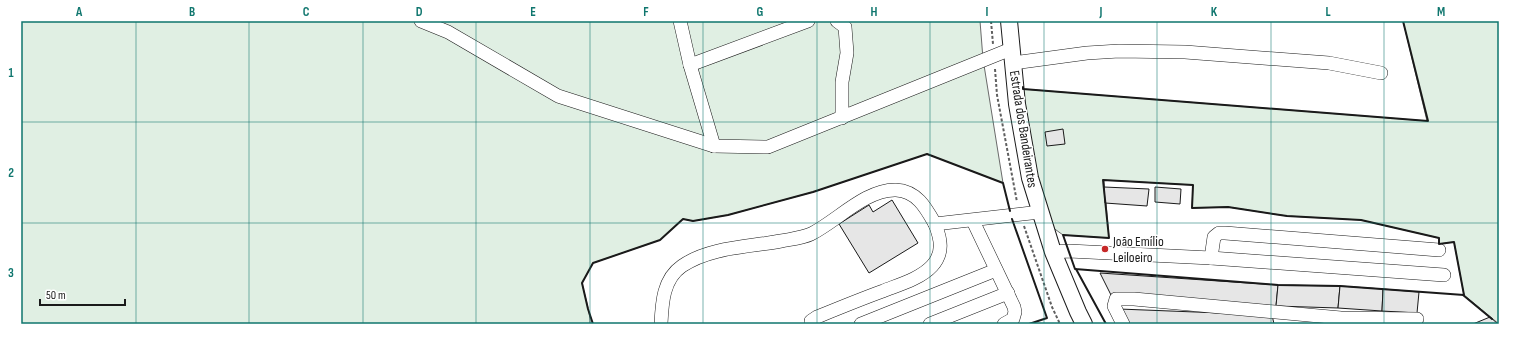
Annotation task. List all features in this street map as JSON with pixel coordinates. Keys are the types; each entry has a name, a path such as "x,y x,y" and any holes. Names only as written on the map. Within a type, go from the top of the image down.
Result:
{"main road":[{"name":"Estrada dos Bandeirantes","path":"1009,21 1017,104 1028,172 1053,252 1084,324"}],"lane":[{"path":"421,21 448,32 558,96 714,146 768,147 842,118 1012,56 1119,51 1184,52 1329,64 1381,73"},
{"path":"680,21 690,65 714,146"},
{"path":"690,65 808,21"},
{"path":"837,21 845,27 848,53 842,82 842,118"},
{"path":"661,324 665,287 681,267 700,257 731,249 796,238 810,234 873,196 895,190 906,191 918,198 926,208 940,236 941,247 932,266 926,272 906,282 817,317 811,321 811,324"},
{"path":"935,224 1040,212"},
{"path":"972,220 1014,307 1013,319 1004,324"},
{"path":"1211,258 1214,237 1219,233 1439,250"},
{"path":"1053,252 1069,251 1211,258 1444,275"},
{"path":"861,324 996,270"},
{"path":"930,324 1008,293"},
{"path":"1123,324 1114,306 1116,299 1134,299 1341,318 1417,319"},
{"path":"1321,324 1341,318"}],"green space":[{"path":"21,21 980,21 983,59 1003,183 927,154 813,192 728,215 693,221 683,219 660,240 593,263 582,283 590,324 21,324"},
{"path":"1403,21 1499,21 1499,324 1464,295 1454,242 1439,244 1439,238 1361,220 1287,216 1228,207 1192,208 1193,185 1104,180 1109,238 1063,235 1052,227 1039,186 1023,89 1427,121"}],"building":[{"path":"1063,129 1065,144 1047,146 1045,132"},
{"path":"1104,187 1149,189 1147,206 1105,203"},
{"path":"1155,187 1181,189 1180,204 1155,202"},
{"path":"892,200 918,243 869,273 839,224 869,205 873,212"},
{"path":"1100,273 1278,285 1276,306 1111,295"},
{"path":"1278,285 1340,286 1338,308 1276,306"},
{"path":"1340,286 1383,289 1382,311 1338,308"},
{"path":"1383,289 1419,292 1417,313 1382,311"},
{"path":"1119,309 1272,315 1274,324 1129,324"},
{"path":"1490,317 1498,324 1473,324"}],"wall":[{"path":"1023,87 1023,89 1428,121 1403,21"},
{"path":"593,324 582,283 593,263 660,240 683,219 693,221 728,215 813,192 927,154 1003,183 1010,211"},
{"path":"1103,180 1193,185 1192,208 1228,207 1287,216 1361,220 1439,238 1439,244 1454,242 1464,295 1340,286 1278,285 1075,269 1063,235 1109,238 1103,180"},
{"path":"1012,219 1047,318 1029,324"},
{"path":"1076,269 1106,324"},
{"path":"1463,295 1492,319"}],"place":[{"name":"João Emílio Leiloeiro","path":"1105,249"}]}
